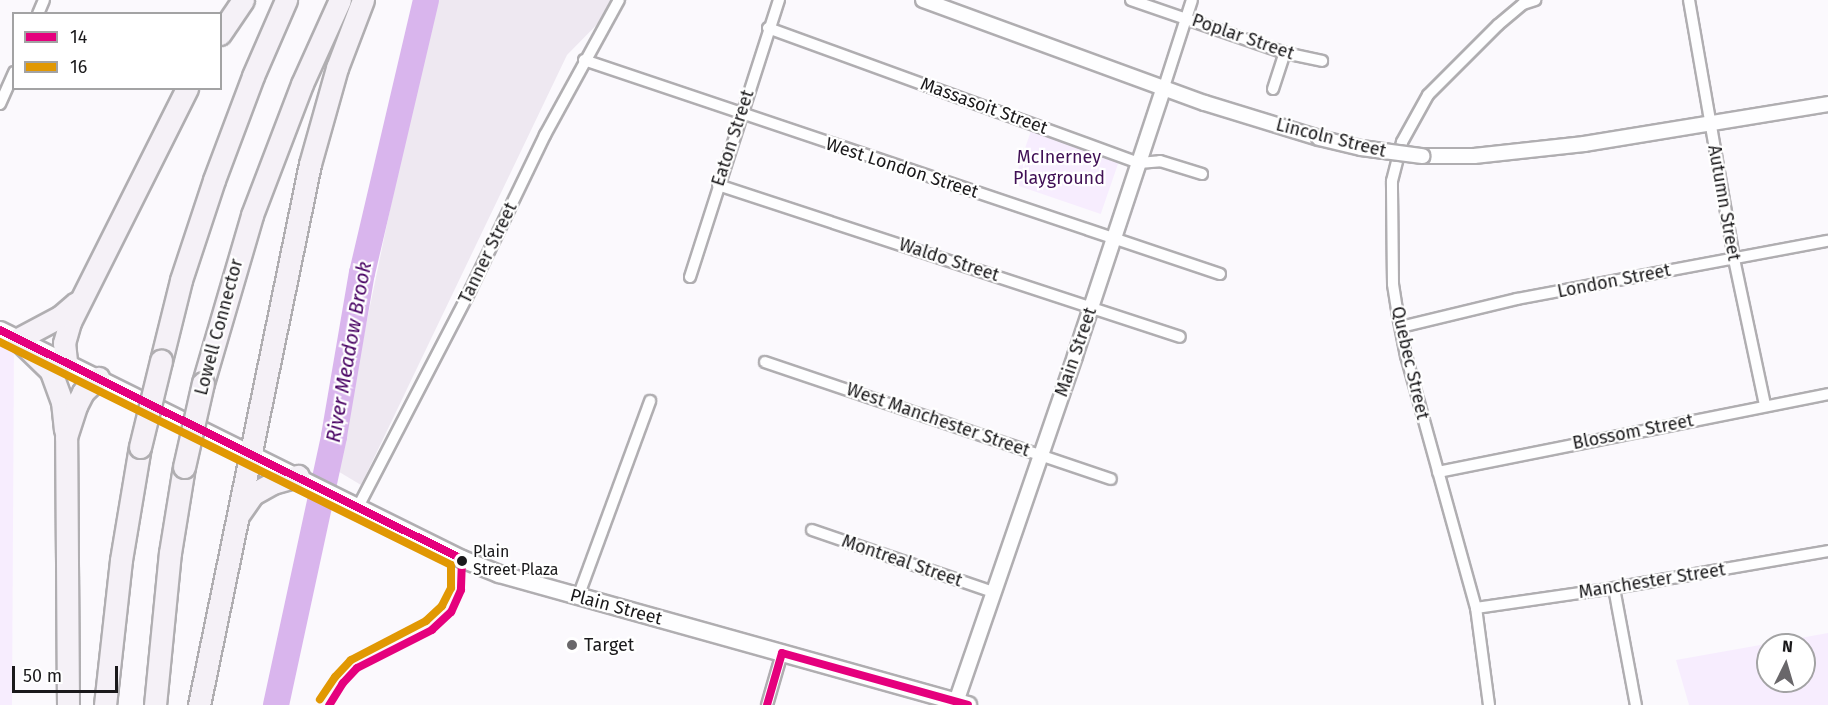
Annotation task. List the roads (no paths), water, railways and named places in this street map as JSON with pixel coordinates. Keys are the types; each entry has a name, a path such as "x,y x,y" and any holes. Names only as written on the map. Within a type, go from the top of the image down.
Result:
{"highway":[{"path":"222,31 243,0"},
{"path":"105,705 121,560 140,447 181,280 214,180 253,76 286,0"},
{"name":"Lowell Connector","path":"155,705 170,554 184,467 203,383 252,215 302,84 340,0"},
{"path":"199,705 312,155 337,68 363,0"},
{"path":"66,362 65,336 84,293 186,90"},
{"path":"68,705 66,436 62,402 51,371 9,334 61,316 84,293"},
{"path":"66,436 83,392 98,378"},
{"path":"238,514 245,502 261,489 298,477"}],"main road":[{"name":"Plain Street","path":"9,334 358,507 499,574 962,704"}],"street":[{"name":"Tanner Street","path":"358,507 467,297 584,60 619,0"},
{"name":"Eaton Street","path":"690,277 768,27 779,0"},
{"name":"Lincoln Street","path":"923,0 1205,103 1320,138 1361,148 1422,156 1474,156 1584,144 1828,104"},
{"name":"Poplar Street","path":"1131,0 1285,53 1322,62"},
{"name":"Main Street","path":"962,704 993,592 1092,306 1192,0"},
{"name":"Quebec Street","path":"1489,705 1476,608 1401,327 1393,284 1391,199 1397,156 1410,124 1428,95 1523,4 1535,0"},
{"name":"Autumn Street","path":"1689,0 1734,258 1765,405"},
{"name":"Massasoit Street","path":"768,27 1139,163 1160,162 1202,174"},
{"path":"1273,88 1285,53"},
{"name":"West London Street","path":"584,60 1220,274"},
{"path":"0,104 12,77"},
{"name":"Waldo Street","path":"718,185 1092,306 1180,337"},
{"name":"London Street","path":"1401,327 1517,299 1828,241"},
{"name":"West Manchester Street","path":"765,362 1111,479"},
{"name":"Blossom Street","path":"1438,472 1828,394"},
{"path":"578,597 650,401"},
{"name":"Montreal Street","path":"812,530 993,592"},
{"name":"Manchester Street","path":"1476,608 1614,588 1828,551"},
{"path":"1614,588 1636,705"},
{"path":"767,705 782,653"}],"waterway":[{"name":"River Meadow Brook","path":"276,705 334,436 362,273 426,0"}],"place":[{"name":"Plain Street Plaza","path":"462,561"},
{"name":"Target","path":"572,645"}],"park label":[{"name":"McInerney Playground","path":"1059,168"}]}
